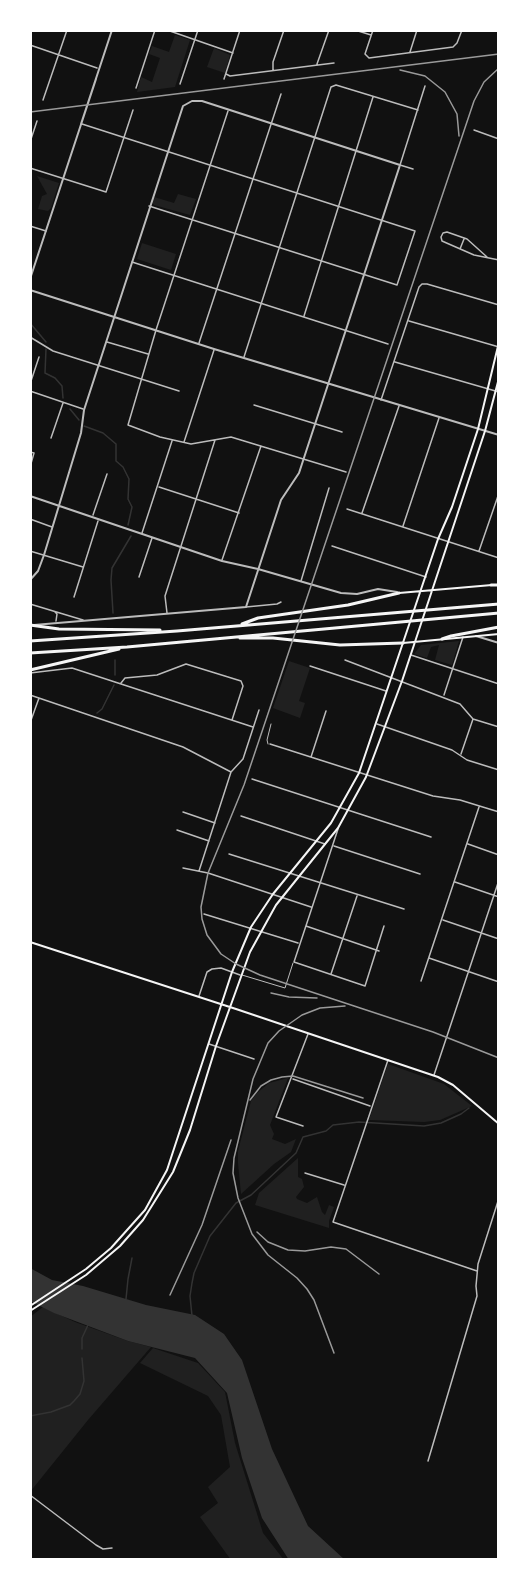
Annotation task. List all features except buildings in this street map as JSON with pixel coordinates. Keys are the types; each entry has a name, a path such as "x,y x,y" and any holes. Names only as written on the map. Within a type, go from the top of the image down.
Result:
{"highway":[{"path":"491,585 499,584"},
{"path":"238,626 258,618 348,605 399,593"},
{"path":"30,641 177,631 499,603"},
{"path":"30,653 128,647 499,613"},
{"path":"30,625 59,629 177,631"},
{"path":"441,639 499,627"},
{"path":"223,638 273,638 340,645 403,643"},
{"path":"30,672 128,647"}],"main road":[{"path":"30,1306 81,1273 127,1233 145,1210 167,1170 232,972 251,927 273,894 318,841 341,808 358,773 438,538 478,429 499,342"},
{"path":"30,1311 86,1275 106,1259 134,1232 170,1178 190,1130 240,975 261,930 282,897 338,828 367,774 402,681 467,486 498,391 499,378"},
{"path":"460,483 467,486"},
{"path":"399,593 491,585"},
{"path":"403,643 499,634"},
{"path":"30,942 199,996 434,1076 453,1085 499,1124"}],"street":[{"path":"43,100 67,30"},
{"path":"30,279 112,30"},
{"path":"136,88 155,30"},
{"path":"166,30 233,53"},
{"path":"180,84 198,30"},
{"path":"224,79 240,30"},
{"path":"273,71 273,62 284,30"},
{"path":"317,65 329,30"},
{"path":"355,30 371,36"},
{"path":"373,30 366,57 455,46 462,30"},
{"path":"409,53 417,30"},
{"path":"30,45 99,68"},
{"path":"226,74 230,76 334,63"},
{"path":"243,358 331,87 336,85 418,110"},
{"path":"246,607 283,496 297,477 304,459 425,86"},
{"path":"199,344 281,94"},
{"path":"304,316 374,97"},
{"path":"30,578 38,571 44,555 81,433 84,410 98,364 167,151 182,109 187,103 197,100 413,169"},
{"path":"30,168 106,192 133,110"},
{"path":"228,110 148,355 128,425 150,434 184,443 199,444 231,437 346,472"},
{"path":"30,142 37,121"},
{"path":"81,124 415,231 397,285 149,206"},
{"path":"474,130 499,139"},
{"path":"30,226 46,231"},
{"path":"487,257 464,238 447,232 441,237 442,241 474,255 499,260"},
{"path":"460,249 464,238"},
{"path":"131,261 388,344"},
{"path":"380,400 422,284 499,305"},
{"path":"30,290 243,358 499,435"},
{"path":"408,321 498,347"},
{"path":"30,337 53,351 179,391"},
{"path":"106,341 148,355"},
{"path":"184,443 214,349"},
{"path":"30,384 39,357"},
{"path":"394,362 498,391"},
{"path":"30,391 84,410"},
{"path":"51,438 63,403"},
{"path":"254,405 342,432"},
{"path":"362,513 399,406"},
{"path":"403,527 440,418"},
{"path":"142,534 172,440"},
{"path":"167,613 165,596 215,440"},
{"path":"222,561 261,446"},
{"path":"30,452 34,453 30,467"},
{"path":"93,516 107,474"},
{"path":"158,486 238,513"},
{"path":"300,582 329,488"},
{"path":"479,552 499,493"},
{"path":"30,496 222,561 349,595 378,589 399,593"},
{"path":"347,508 499,558"},
{"path":"74,597 99,518"},
{"path":"30,519 53,527"},
{"path":"139,577 152,537"},
{"path":"332,546 426,577"},
{"path":"30,551 83,567"},
{"path":"30,625 246,607 280,602"},
{"path":"30,604 84,620"},
{"path":"54,611 57,614 56,623"},
{"path":"476,636 499,643"},
{"path":"443,696 463,637"},
{"path":"410,654 499,684"},
{"path":"345,660 443,696 460,704 473,719 499,727"},
{"path":"121,684 125,678 157,675 183,664 241,681 244,684 232,720"},
{"path":"310,666 387,692"},
{"path":"30,672 76,669 254,727"},
{"path":"30,695 183,747 231,772"},
{"path":"30,723 39,698"},
{"path":"199,871 231,772 243,759 259,710"},
{"path":"311,758 326,711"},
{"path":"460,755 473,719"},
{"path":"376,724 452,750 467,760 499,770"},
{"path":"270,744 433,796 460,800 499,812"},
{"path":"252,779 431,837"},
{"path":"420,981 479,806"},
{"path":"183,812 216,823"},
{"path":"241,816 326,844"},
{"path":"338,828 294,962 365,986 384,926"},
{"path":"177,830 209,841"},
{"path":"467,844 499,855"},
{"path":"333,846 420,874"},
{"path":"229,854 404,909"},
{"path":"183,868 312,907"},
{"path":"434,1076 499,880"},
{"path":"454,882 499,897"},
{"path":"331,974 357,894"},
{"path":"204,914 261,930 299,944"},
{"path":"441,920 499,939"},
{"path":"305,926 378,950"},
{"path":"428,958 499,982"},
{"path":"199,996 210,970 221,968 240,975"},
{"path":"303,1126 276,1117 308,1033"},
{"path":"208,1043 254,1059"},
{"path":"388,1060 370,1107 333,1222 477,1271"},
{"path":"292,1079 370,1107"},
{"path":"305,1173 344,1185"},
{"path":"428,1461 477,1296 477,1271 480,1255 499,1198"},
{"path":"30,1495 96,1545 104,1550 112,1548"}],"lane":[{"path":"270,744 267,740 271,724"},
{"path":"240,975 285,988 294,962"}],"shaded area":[{"path":"175,35 190,40 175,87 137,92 141,77 152,82 160,58 149,54 152,46 169,52"},
{"path":"214,48 230,55 225,73 207,67"},
{"path":"37,176 59,183 48,211 38,209 42,196 47,194"},
{"path":"178,194 196,199 190,215 154,205 152,202 154,197 174,203"},
{"path":"142,243 176,254 171,270 137,259"},
{"path":"459,641 452,665 435,660 439,645 431,647 427,658 414,654 421,645"},
{"path":"289,661 310,668 299,701 305,703 300,718 273,708"},
{"path":"388,1064 444,1084 472,1106 440,1120 424,1122 369,1120"},
{"path":"288,1078 270,1125 274,1134 272,1139 285,1144 296,1139 291,1152 241,1194 238,1151 251,1101 269,1083"},
{"path":"298,1158 298,1177 302,1179 304,1187 296,1197 307,1203 317,1197 325,1215 329,1205 334,1207 329,1228 255,1205 259,1193"},
{"path":"30,1268 52,1280 83,1286 146,1305 195,1315 224,1334 242,1360 272,1449 308,1526 345,1560 289,1560 262,1518 242,1458 227,1393 195,1358 128,1341 54,1313 30,1301"},
{"path":"43,1307 75,1322 151,1347 30,1492 30,1317"},
{"path":"153,1348 198,1363 225,1392 235,1443 263,1533 284,1560 231,1560 200,1517 218,1503 208,1487 230,1467 221,1415 208,1396 140,1363"}],"waterway":[{"path":"30,323 46,342"},
{"path":"46,349 45,373 55,378 62,386 63,398"},
{"path":"70,409 79,420"},
{"path":"84,426 103,433 116,444 116,461 123,467 129,479 128,499 132,507 128,525"},
{"path":"113,613 112,568 131,536"},
{"path":"115,660 115,675"},
{"path":"97,713 102,709 114,685"},
{"path":"192,1316 190,1296 194,1273 210,1236 236,1203 251,1195 296,1153 303,1137 326,1131 333,1125 359,1122 424,1126 441,1123 469,1108"},
{"path":"126,1299 132,1258"},
{"path":"82,1349 82,1338 88,1325"},
{"path":"30,1416 51,1412 70,1405 74,1401 80,1394 84,1381 82,1358"}],"railway":[{"path":"30,112 499,54"},
{"path":"499,68 484,82 474,101 244,785 208,873 201,907 207,935 221,954 236,964 260,975 433,1032 499,1058"},
{"path":"400,70 425,76 445,92 457,114 459,136"},
{"path":"271,993 289,997 317,998"},
{"path":"334,1353 314,1300 307,1289 268,1255 252,1234 238,1198 233,1173 234,1158 253,1079 268,1043 279,1031 302,1015 320,1008 345,1006"},
{"path":"250,1100 261,1086 271,1080 293,1076 363,1098"},
{"path":"170,1295 202,1225 231,1140"},
{"path":"257,1232 268,1242 288,1250 305,1251 331,1247 346,1249 379,1274"}]}
